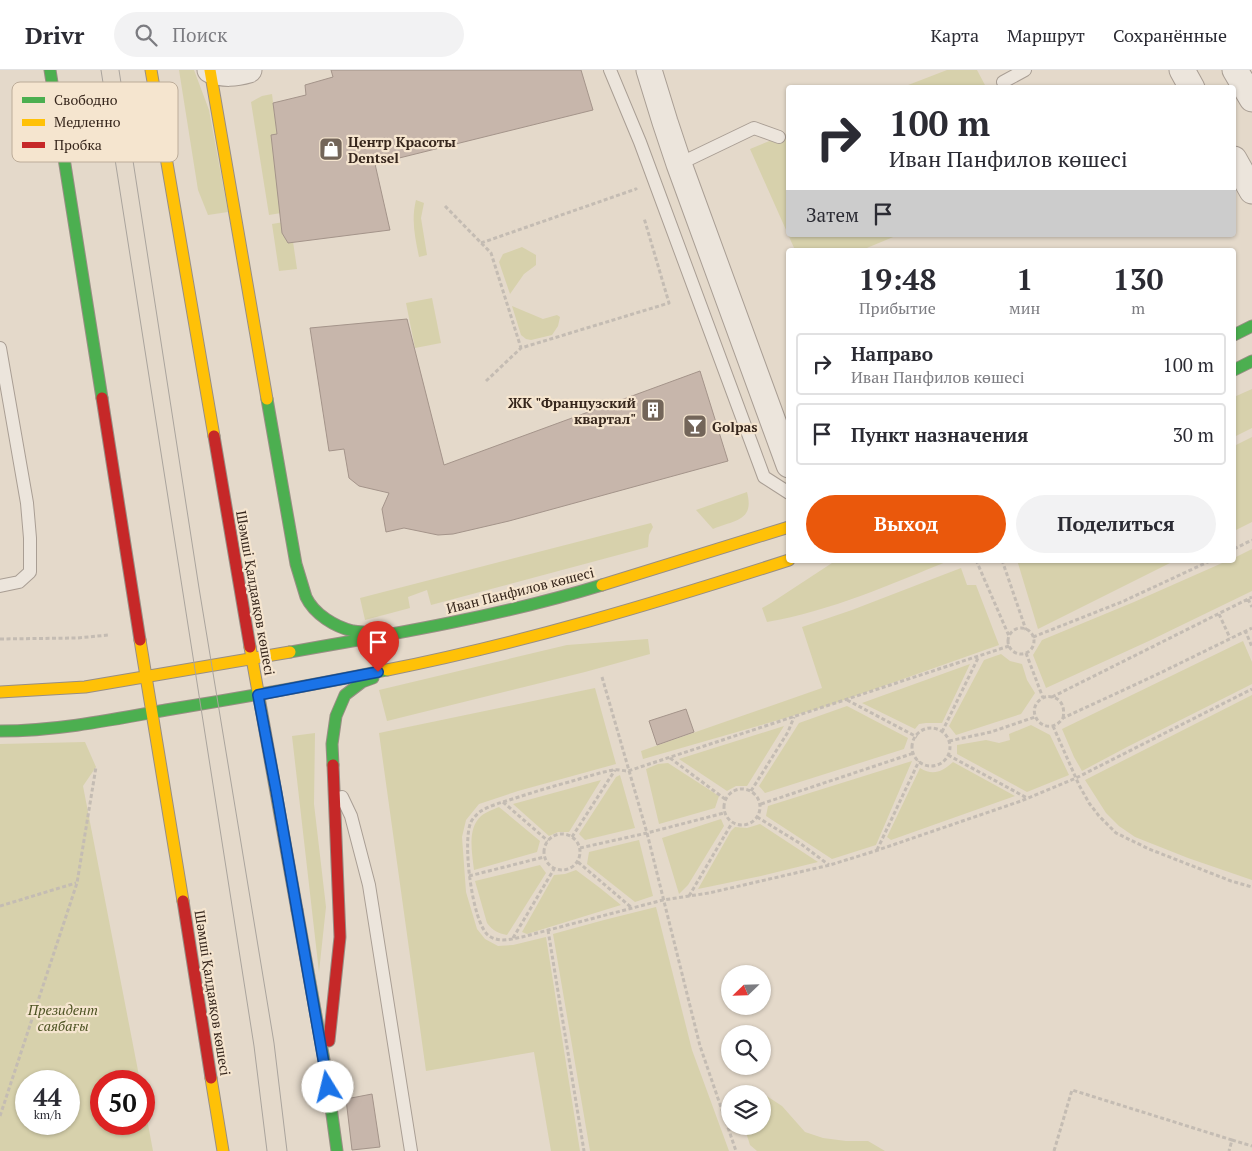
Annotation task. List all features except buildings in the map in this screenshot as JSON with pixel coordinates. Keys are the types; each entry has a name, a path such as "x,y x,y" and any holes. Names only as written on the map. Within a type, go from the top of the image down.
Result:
{"main road":[{"path":"210,70 296,564 302,588 313,606 333,623 352,630 387,635"},
{"name":"Шәмші Қалдаяқов көшесі","path":"64,162 223,1151"},
{"name":"Шәмші Қалдаяқов көшесі","path":"167,162 258,695 326,1071 337,1151"},
{"path":"1236,334 1252,326"},
{"path":"1236,369 1252,361"},
{"name":"Иван Панфилов көшесі","path":"0,692 85,687 387,635 480,616 568,595 786,527"},
{"path":"0,731 59,728 258,695 395,669 508,643 609,616 786,561"},
{"path":"326,1071 340,937 333,731 336,716 345,695 362,682 395,669"}],"street":[{"path":"210,70 221,74 234,74 249,70"},
{"path":"648,70 679,164 786,457"},
{"path":"1182,70 1190,85"},
{"path":"1235,70 1250,93"},
{"path":"1236,163 1252,191"}],"lane":[{"path":"610,70 640,142 764,477 786,491"},
{"path":"1003,82 1025,70"},
{"path":"679,164 754,128 779,137"},
{"path":"0,348 27,503 30,538 30,572 19,582 0,586"},
{"path":"334,781 351,816 369,885 411,1151"}],"path":[{"path":"481,243 636,189 638,198"},
{"path":"445,206 491,253 522,348"},
{"path":"486,382 522,348 669,303 644,217"},
{"path":"1236,549 1252,540"},
{"path":"977,563 1009,636 1009,646 1016,653 1021,654 1026,654 1033,647 1033,637 1026,630 1016,629 1009,636"},
{"path":"1003,563 1026,630"},
{"path":"1033,637 1124,601 1206,563"},
{"path":"1051,697 1062,704 1064,713 1060,722 1053,726 1046,726 1038,721 1034,712 1037,703 1043,698 1051,697 1250,598 1252,607"},
{"path":"1219,614 1230,638"},
{"path":"1062,718 1156,676 1252,628"},
{"path":"1245,630 1252,647"},
{"path":"0,639 78,638 108,635"},
{"path":"1009,646 628,771 615,770 538,790 480,811 468,830 467,844 469,876 481,926 489,936 503,941 663,900 830,866 1027,798 1076,778 1252,689"},
{"path":"1026,654 1043,698"},
{"path":"942,732 980,656"},
{"path":"602,677 647,833 700,1046 736,1151"},
{"path":"846,700 916,737"},
{"path":"751,792 788,732 795,716"},
{"path":"949,741 991,732 1035,717"},
{"path":"1053,726 1089,803 1116,833 1149,849 1231,881 1252,887"},
{"path":"933,728 942,732 949,741 948,756 938,765 930,766 923,764 914,753 914,739 919,733 933,728"},
{"path":"761,804 914,753"},
{"path":"948,756 1027,798"},
{"path":"669,758 725,799"},
{"path":"877,850 919,761"},
{"path":"0,1116 77,883 96,767"},
{"path":"572,836 615,770"},
{"path":"742,788 751,792 756,795 761,804 757,817 748,825 740,826 728,819 724,813 725,799 729,793 742,788"},
{"path":"503,802 548,841"},
{"path":"580,848 724,813"},
{"path":"757,817 801,844 830,866"},
{"path":"689,896 732,822"},
{"path":"558,834 572,836 580,848 578,862 566,870 559,871 554,869 547,863 544,856 546,843 551,837 558,834"},
{"path":"469,876 544,856"},
{"path":"578,862 632,908"},
{"path":"513,938 554,869"},
{"path":"0,906 77,883"},
{"path":"548,930 584,1151"},
{"path":"1054,1151 1072,1090 1252,1146"},
{"path":"1229,1151 1232,1140"}],"green space":[{"path":"179,70 194,70 209,110 228,212 208,215 198,190"},
{"path":"947,70 977,70 985,85 908,85"},
{"path":"272,94 287,212 269,215 251,102 262,96"},
{"path":"786,134 786,230 750,149"},
{"path":"416,200 424,203 421,218 427,255 419,257 414,222"},
{"path":"290,221 297,269 279,271 272,224"},
{"path":"789,237 893,237 867,248 794,248"},
{"path":"522,247 536,255 536,265 524,274 510,294 499,262 503,254"},
{"path":"432,298 441,343 415,348 406,303"},
{"path":"512,306 543,319 557,315 560,317 558,326 552,335 531,340 526,339 521,335"},
{"path":"1252,389 1252,428 1236,436 1236,396"},
{"path":"1252,437 1252,522 1236,530 1236,445"},
{"path":"747,492 749,502 745,515 713,529 696,510"},
{"path":"651,523 653,527 649,535 648,547 431,605 427,590 408,597 410,608 365,620 360,598"},
{"path":"1252,549 1252,591 1046,688 1033,655 1042,640 1222,563 1236,563 1236,557"},
{"path":"832,563 943,563 838,604 767,622 762,608"},
{"path":"1018,563 1170,563 1038,629"},
{"path":"961,568 967,585 976,585 999,645 827,706 643,759 641,751 822,688 802,627"},
{"path":"648,639 650,654 387,721 379,690 567,645"},
{"path":"1243,641 1252,662 1252,684 1082,771 1062,729"},
{"path":"1001,654 1010,661 1022,664 1027,680 1035,693 1021,714 956,735 949,726 984,660"},
{"path":"970,664 942,723 919,724 915,729 862,703"},
{"path":"595,688 616,764 518,791 479,804 466,820 462,837 466,892 477,929 485,939 498,946 513,945 546,937 580,1151 551,1151 534,1052 426,1071 379,733"},
{"path":"1252,695 1252,880 1135,837 1119,826 1106,813 1085,780"},
{"path":"847,706 908,738 904,749 765,793 759,786 799,723"},
{"path":"1031,725 1050,735 1069,775 1027,792 957,754 957,745 986,740 999,743 1010,740 1009,734"},
{"path":"784,726 747,786 736,786 727,791 679,759"},
{"path":"315,733 314,804 326,907 319,972 292,736"},
{"name":"Президент саябағы","path":"85,742 96,767 83,786 138,1070 90,1070 90,1135 150,1135 153,1151 0,1151 0,744"},
{"path":"912,761 876,845 832,859 766,816 768,806"},
{"path":"953,762 1015,796 891,840 887,837 920,768 929,772 937,772"},
{"path":"668,763 719,796 715,808 659,824 646,769 658,764"},
{"path":"620,775 635,828 585,840 579,834 616,777"},
{"path":"601,780 569,832 558,832 549,836 513,804"},
{"path":"499,807 540,841 537,852 474,870 472,834 474,827 481,816"},
{"path":"721,819 724,826 688,885 679,894 662,838"},
{"path":"760,824 818,862 698,889 731,831 735,827 747,828"},
{"path":"639,840 653,896 635,902 587,864 589,852"},
{"path":"540,865 546,873 507,935 494,930 487,923 475,881"},
{"path":"576,870 621,905 527,934 522,932 554,875"},
{"path":"656,907 692,1050 721,1129 721,1135 723,1135 729,1151 590,1151 553,934"},
{"path":"771,1099 782,1106 805,1132 823,1138 868,1141 885,1151 757,1151 750,1145 747,1135 771,1135"}],"tram line":[{"path":"101,70 103,82"},
{"path":"119,70 121,82"},
{"path":"115,162 254,1046 267,1151"},
{"path":"133,162 199,588 274,1043 287,1151"}],"traffic: fast":[{"path":"50,70 52,82"},
{"path":"65,162 102,398"},
{"path":"1236,334 1252,326"},
{"path":"1236,369 1252,361"},
{"path":"267,399 296,564 306,597 314,609 332,623 353,631 373,633"},
{"path":"290,652 487,615 602,585"},
{"path":"0,731 63,727 104,721 387,670"},
{"path":"333,765 332,744 336,716 345,695 362,682 373,678"},
{"path":"297,910 326,1071 337,1151"}],"traffic: slow":[{"path":"151,70 153,82"},
{"path":"210,70 267,399"},
{"path":"167,162 214,436"},
{"path":"602,585 786,528"},
{"path":"387,670 539,635 689,592 786,561"},
{"path":"140,640 183,901"},
{"path":"250,647 297,910"},
{"path":"0,692 85,687 290,652"},
{"path":"211,1078 223,1151"}],"traffic: jam":[{"path":"102,398 140,640"},
{"path":"214,436 250,647"},
{"path":"329,1041 340,937 333,765"},
{"path":"183,901 211,1078"}],"place":[{"name":"Центр Красоты Dentsel","path":"331,149"},
{"name":"ЖК \"Французский квартал\"","path":"653,410"},
{"name":"Golpas","path":"695,426"}],"route":[{"path":"328,1087 258,695 378,672"}]}
